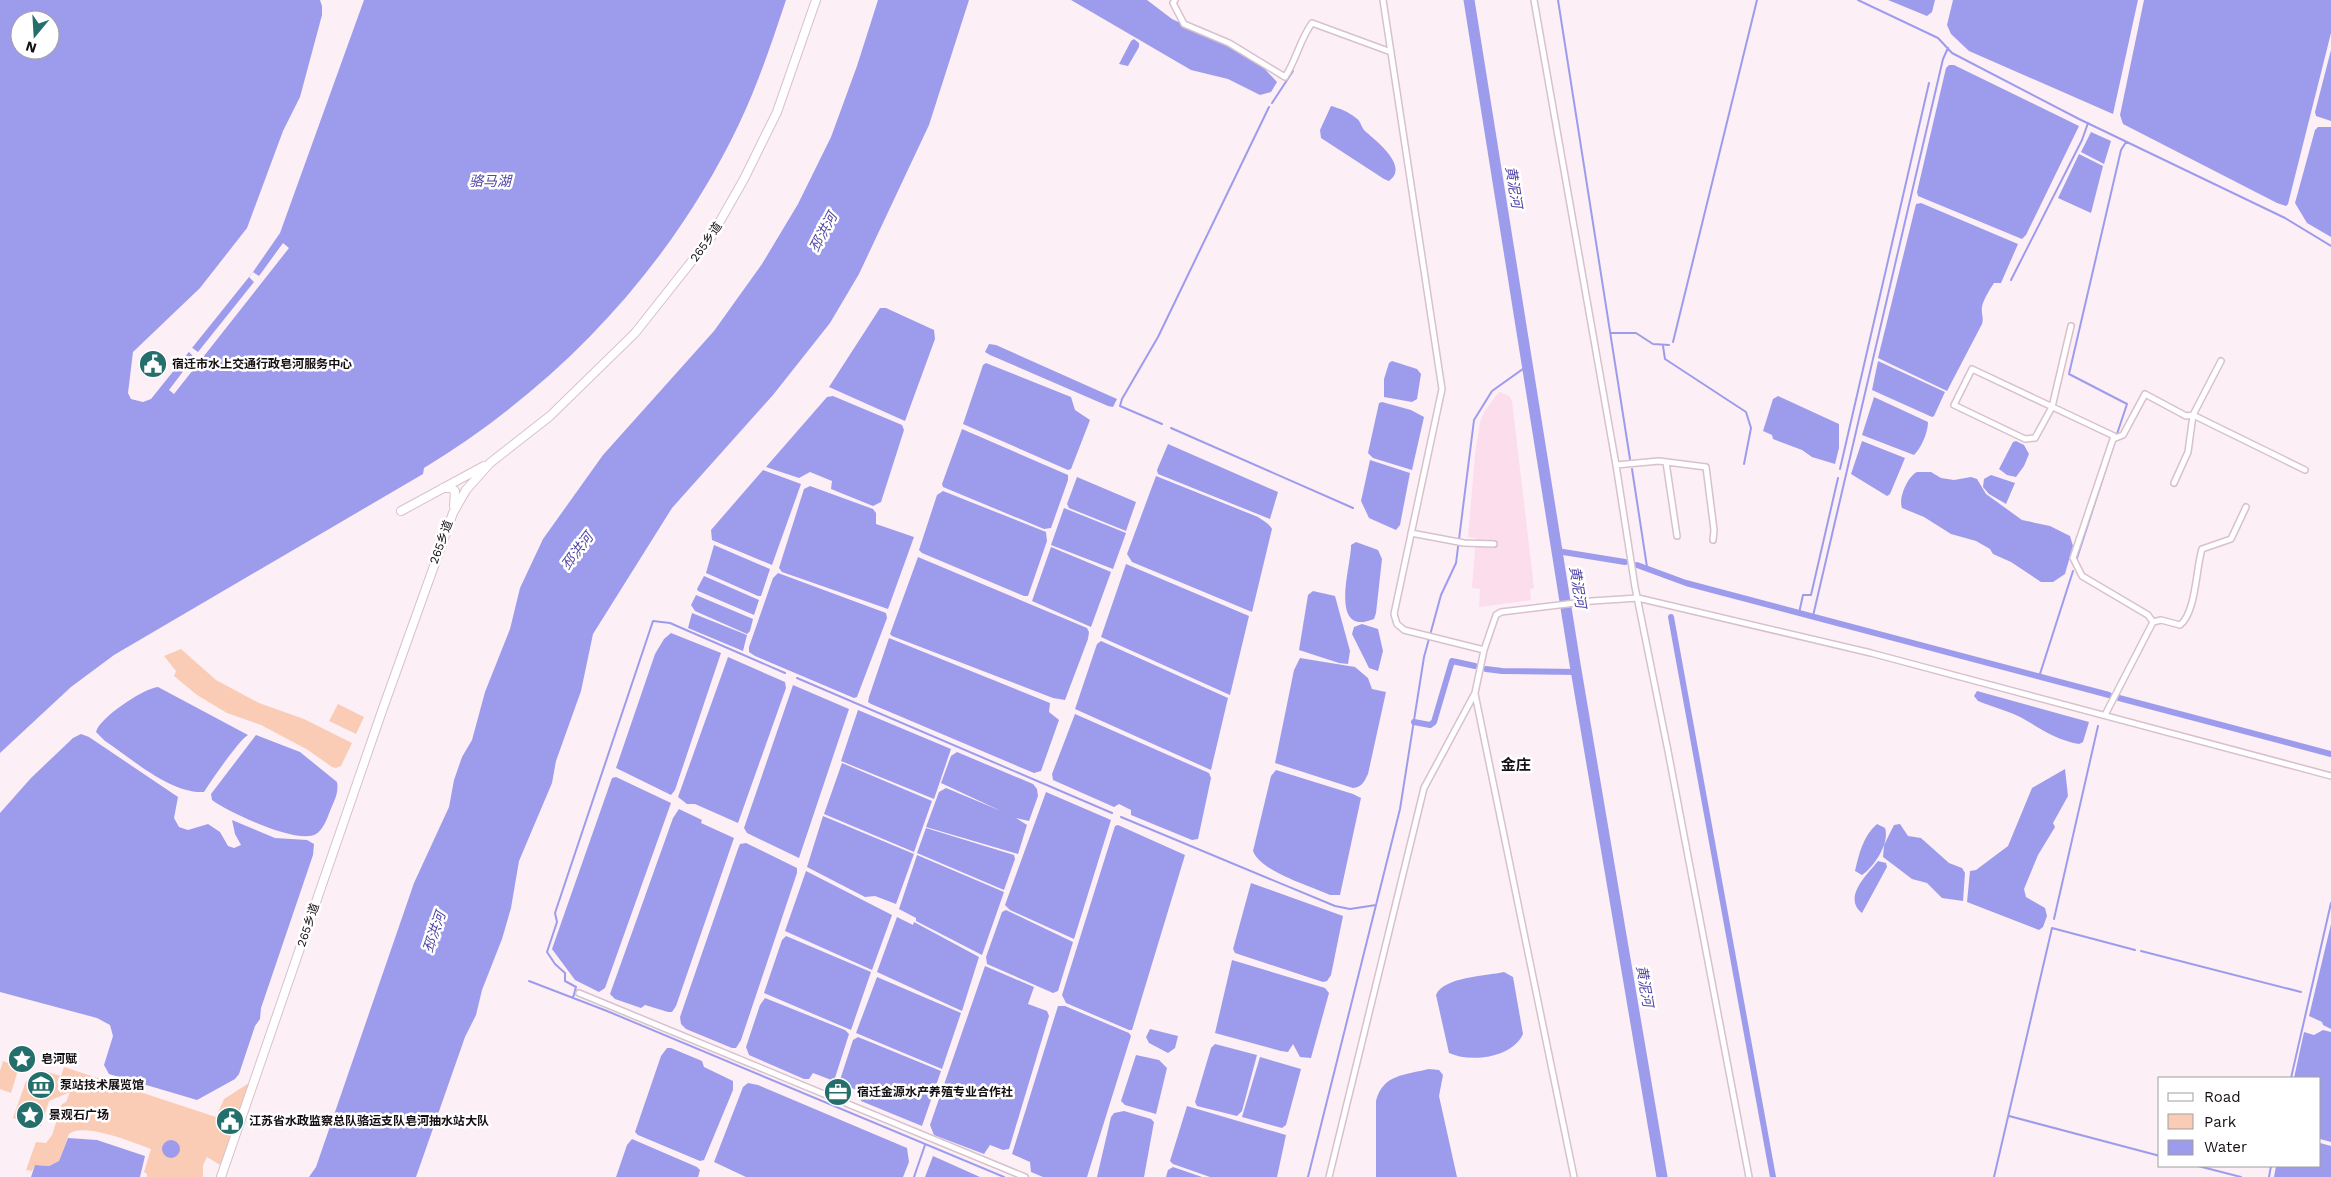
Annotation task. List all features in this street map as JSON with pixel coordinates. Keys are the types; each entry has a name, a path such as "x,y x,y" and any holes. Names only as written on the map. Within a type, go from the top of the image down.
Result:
{"street":[{"name":"265乡道","path":"221,1177 452,512 466,490 490,463 550,416 635,333 712,237 744,179 777,112 816,0"},
{"path":"1175,0 1173,3 1177,14 1184,24 1229,43 1285,77 1296,61 1302,36 1312,23 1391,52"},
{"path":"1383,0 1442,383 1394,614 1397,624 1404,630 1484,650"},
{"path":"1534,0 1616,465 1635,587 1749,1177"},
{"path":"2071,326 2052,407 2035,438 2029,440 1954,405 1972,369 2052,407 2114,436 2073,558 2082,576 2148,615 2153,622"},
{"path":"2174,483 2188,452 2193,415 2221,361"},
{"path":"2112,439 2123,435 2145,394 2186,416 2193,415 2305,470"},
{"path":"1616,465 1666,462 1706,467 1714,530 1713,540"},
{"path":"1666,462 1677,536"},
{"path":"401,510 490,463"},
{"path":"444,488 451,488 455,491 452,512"},
{"path":"2105,715 2153,622 2161,620 2180,625 2186,621 2202,550 2231,539 2246,507"},
{"path":"1411,533 1464,543 1494,544"},
{"path":"1330,1177 1424,788 1475,693 1484,650 1496,615 1501,612 1592,601 1638,598 1871,653 2331,776"},
{"path":"1475,693 1574,1177"},
{"path":"579,993 1025,1177"}],"shaded area":[{"path":"1499,392 1509,396 1512,401 1534,588 1530,589 1531,600 1479,607 1480,589 1472,588 1476,538 1468,537 1475,454 1480,422 1484,412"}],"green space":[{"path":"181,649 216,680 259,703 304,719 352,743 341,766 332,767 308,750 261,725 227,713 197,695 174,676 176,671 164,656"},
{"path":"338,704 364,717 356,734 329,721"},
{"path":"3,1061 19,1067 11,1093 0,1089 0,1071"},
{"path":"64,1067 216,1117 224,1099 249,1083 220,1165 207,1157 203,1165 203,1177 147,1177 147,1174 144,1172 151,1149 122,1138 86,1130 69,1134 59,1161 49,1166 35,1165 32,1171 26,1170 36,1142 46,1143 52,1135 62,1104 66,1102 70,1092 49,1101 41,1126 13,1118 26,1081 36,1084 41,1070 61,1076"}],"water":[{"name":"骆马湖","path":"0,0 320,0 322,15 300,97 283,131 247,228 200,288 133,352 128,393 131,399 143,402 151,399 253,272 280,233 364,0 786,0 770,47 739,124 711,176 680,227 645,274 607,319 565,361 521,400 474,436 424,468 423,474 114,655 71,687 0,753"},
{"name":"邳洪河","path":"878,0 969,0 929,125 859,274 830,323 773,395 672,508 593,634 581,691 556,761 552,783 519,861 511,908 502,939 416,1177 309,1177 316,1167 414,883 449,807 454,780 462,757 472,740 485,692 510,629 520,588 543,539 603,455 714,331 762,264 798,204 831,137 857,66"},
{"path":"1071,0 1147,0 1172,19 1227,45 1261,65 1277,82 1271,92 1260,95 1228,79 1191,70"},
{"path":"1888,0 1935,0 1932,12 1927,16"},
{"path":"1953,0 2138,0 2113,114 1969,51 1951,34 1947,25"},
{"path":"2144,0 2331,0 2331,33 2286,206 2123,124 2120,115"},
{"path":"1134,39 1139,43 1139,47 1128,66 1119,64 1131,41"},
{"path":"2331,50 2331,121 2316,116 2315,112"},
{"path":"1949,65 1954,65 2079,126 2026,235 2022,239 1918,196 1917,192 1946,68"},
{"path":"1331,106 1341,109 1358,119 1365,131 1389,154 1396,168 1394,175 1389,181 1321,138 1320,130"},
{"path":"2318,127 2331,127 2331,237 2307,223 2295,203 2315,130"},
{"path":"2091,132 2111,141 2104,164 2081,152"},
{"path":"2079,154 2103,166 2091,213 2058,198"},
{"path":"1921,203 2018,244 2001,283 1994,283 1985,298 1982,307 1982,324 1947,391 1878,358 1916,204"},
{"path":"880,308 886,308 934,330 935,339 905,421 829,387"},
{"path":"989,344 996,345 1117,399 1113,407 1108,406 990,355 985,352"},
{"path":"1392,361 1417,369 1421,374 1417,399 1412,402 1384,397 1384,379 1389,363"},
{"path":"1878,361 1945,392 1934,416 1932,417 1872,390"},
{"path":"986,363 1071,397 1075,410 1090,420 1071,469 1068,470 963,424 983,365"},
{"path":"833,396 902,425 904,430 881,502 873,506 831,489 832,481 810,472 799,478 766,467 827,397"},
{"path":"1778,396 1839,424 1839,448 1835,464 1812,457 1802,450 1773,439 1772,435 1763,431 1773,399"},
{"path":"1874,397 1928,422 1924,440 1914,455 1862,435"},
{"path":"1382,402 1411,410 1424,417 1412,470 1373,458 1368,453 1379,403"},
{"path":"962,429 1068,475 1068,480 1051,528 1044,529 943,487 942,484"},
{"path":"1862,441 1905,458 1890,494 1887,496 1851,474"},
{"path":"2016,441 2024,445 2029,454 2024,466 2016,477 2007,475 1999,469 2013,442"},
{"path":"1168,444 1278,492 1270,519 1158,474 1157,470"},
{"path":"1370,460 1410,473 1400,525 1396,530 1369,518 1361,501"},
{"path":"763,470 801,484 772,565 712,540 711,530"},
{"path":"1917,472 1931,472 1941,478 1954,480 1971,477 1977,479 1986,494 2022,520 2050,526 2070,536 2073,546 2065,574 2053,582 2041,582 2011,562 1993,554 1990,549 1976,541 1951,534 1924,517 1902,508 1901,499 1905,488 1910,478"},
{"path":"1991,475 2015,483 2006,504 1989,494 1983,487 1984,479"},
{"path":"1156,476 1258,517 1271,527 1252,612 1132,562 1127,554"},
{"path":"1077,477 1136,502 1126,531 1069,508 1067,504"},
{"path":"810,486 873,509 876,513 876,524 914,537 888,609 782,572 779,568 804,489"},
{"path":"943,491 1046,532 1047,541 1028,596 1024,596 922,553 919,550 937,495"},
{"path":"1064,508 1126,533 1113,569 1051,545"},
{"path":"1356,542 1378,550 1382,559 1374,619 1360,622 1351,618 1346,609 1345,596 1351,545"},
{"path":"714,545 770,569 761,596 706,573"},
{"path":"1051,547 1111,572 1091,627 1032,601"},
{"path":"918,557 1087,628 1089,632 1088,639 1065,700 1053,698 892,636 890,634"},
{"path":"1126,564 1249,616 1230,695 1101,637"},
{"path":"778,573 886,613 887,618 857,697 854,698 749,652 749,647 773,578"},
{"path":"704,576 759,600 754,615 698,591 697,589"},
{"path":"1313,591 1335,596 1350,651 1348,664 1339,663 1299,650 1308,595"},
{"path":"696,595 753,619 750,631 747,634 695,611 691,605"},
{"path":"692,613 747,635 743,651 688,628"},
{"path":"1362,624 1378,629 1383,651 1378,671 1369,668 1352,634 1354,627"},
{"path":"671,633 721,653 675,790 671,795 616,768 655,654 664,639"},
{"path":"889,638 1050,703 1049,712 1059,720 1041,771 1034,773 868,702"},
{"path":"1101,641 1228,698 1211,770 1075,709 1097,644"},
{"path":"728,657 785,682 786,688 738,823 695,804 687,804 678,797"},
{"path":"1300,658 1355,667 1368,678 1372,689 1386,692 1368,774 1359,787 1353,788 1275,763 1294,670"},
{"path":"793,685 849,709 799,858 747,833 744,828"},
{"path":"158,687 248,735 232,752 204,792 178,787 152,774 105,741 96,732 99,726 113,712 143,692"},
{"path":"1977,691 2089,722 2083,742 2079,744 2063,740 2017,716 1978,701 1974,696"},
{"path":"858,710 951,749 934,799 841,761"},
{"path":"1075,714 1209,773 1211,778 1198,839 1192,840 1131,815 1131,810 1119,804 1114,807 1053,780 1052,774"},
{"path":"81,734 89,737 178,797 174,818 179,827 188,830 208,824 220,832 228,846 234,848 241,845 235,834 232,820 275,838 307,840 314,844 313,855 261,1008 260,1019 255,1026 239,1074 235,1079 197,1100 109,1074 104,1065 113,1036 110,1025 97,1018 0,992 0,813 31,778 73,738"},
{"path":"256,735 300,752 337,782 334,800 321,830 316,834 307,836 294,835 263,826 232,812 212,800 211,794"},
{"path":"957,752 1033,784 1037,789 1038,796 1029,821 1016,818 1027,825 1018,854 926,827 939,792 946,788 1001,811 941,783 951,756"},
{"path":"842,763 932,801 914,852 824,814"},
{"path":"2065,769 2068,796 2053,823 2055,827 2038,855 2024,889 2026,897 2045,908 2047,916 2043,927 2039,930 1967,902 1970,871 1976,870 2008,846 2032,788"},
{"path":"1276,770 1361,798 1340,895 1330,895 1275,871 1257,858 1253,851 1271,776"},
{"path":"616,777 671,803 605,988 599,992 575,980 552,949 612,778"},
{"path":"1046,792 1111,820 1074,939 1010,910 1005,905"},
{"path":"679,809 702,820 701,823 734,838 676,1006 672,1012 668,1012 645,1005 641,1008 615,999 610,994 673,818"},
{"path":"823,816 914,854 896,904 875,896 865,897 807,867"},
{"path":"1877,824 1885,828 1885,841 1876,861 1862,875 1855,871 1858,858 1868,834"},
{"path":"1900,824 1908,836 1921,838 1949,863 1962,868 1965,873 1963,901 1942,898 1927,883 1912,879 1883,857 1884,845 1894,825"},
{"path":"1118,825 1185,855 1132,1030 1066,1003 1062,995 1115,826"},
{"path":"926,828 1014,855 1015,859 1004,890 917,853"},
{"path":"746,843 797,868 797,873 741,1040 736,1048 732,1048 686,1029 681,1024 680,1017 738,849 740,844"},
{"path":"917,855 1004,892 982,955 916,921 916,918 899,909"},
{"path":"1878,861 1886,863 1887,867 1862,913 1857,907 1856,893 1863,879"},
{"path":"806,871 892,915 872,970 785,931"},
{"path":"1251,883 1343,916 1331,975 1327,981 1323,982 1235,953 1233,949"},
{"path":"1006,910 1073,942 1058,991 1053,993 987,964 986,957 1002,912"},
{"path":"897,917 913,925 914,922 979,957 962,1011 877,972"},
{"path":"2331,924 2331,1029 2309,1016"},
{"path":"786,936 871,972 851,1030 764,993 782,940"},
{"path":"1232,960 1325,988 1329,993 1311,1058 1300,1057 1293,1044 1288,1052 1215,1033"},
{"path":"985,966 1034,987 1028,1004 1047,1011 1049,1016 1009,1149 1003,1150 990,1145 984,1154 934,1135 930,1125"},
{"path":"1504,972 1513,977 1523,1034 1518,1042 1501,1053 1479,1058 1468,1058 1449,1053 1436,995 1440,989 1447,984 1466,978"},
{"path":"877,977 961,1013 942,1069 856,1033"},
{"path":"765,998 845,1030 849,1034 834,1081 813,1073 809,1079 804,1079 749,1055 746,1047 760,1005"},
{"path":"1058,1006 1065,1006 1129,1033 1131,1036 1087,1177 1043,1177 1031,1172 1030,1162 1012,1154"},
{"path":"1150,1029 1178,1036 1175,1048 1168,1053 1149,1043 1146,1037"},
{"path":"2323,1030 2331,1032 2331,1142 2321,1139 2321,1077 2294,1077 2304,1032 2314,1035"},
{"path":"858,1037 941,1071 922,1126 861,1101 857,1090 839,1083 853,1040"},
{"path":"1215,1044 1257,1055 1242,1111 1237,1116 1197,1106 1195,1102 1211,1048"},
{"path":"667,1048 702,1061 704,1067 733,1081 733,1090 704,1160 700,1161 638,1135 635,1132 661,1056"},
{"path":"1136,1055 1159,1060 1167,1068 1156,1114 1125,1105 1121,1101"},
{"path":"1260,1057 1301,1069 1286,1125 1282,1128 1242,1117"},
{"path":"1429,1069 1439,1070 1443,1075 1439,1096 1457,1177 1376,1177 1376,1101 1379,1092 1384,1085 1396,1077"},
{"path":"748,1083 758,1085 907,1148 909,1162 903,1177 746,1177 714,1162 743,1087"},
{"path":"1187,1106 1286,1135 1277,1177 1210,1177 1173,1164 1170,1161"},
{"path":"1124,1111 1151,1119 1154,1122 1144,1177 1097,1177 1111,1117 1114,1113"},
{"path":"68,1138 97,1140 145,1156 140,1177 31,1177 35,1165 49,1166 59,1161"},
{"path":"632,1139 697,1167 700,1170 698,1177 616,1177 627,1145"},
{"path":"167,1140 175,1140 180,1145 178,1156 167,1158 162,1153 162,1145"},
{"path":"2321,1143 2331,1146 2331,1177 2274,1177 2276,1167 2321,1167"},
{"path":"933,1156 980,1177 925,1177"},
{"path":"1173,1167 1202,1177 1166,1177 1168,1170"}],"pier":[{"path":"283,243 289,248 174,394 169,390 194,357 188,351 191,347 198,352 254,282 249,277 253,272 259,276"}],"waterway":[{"name":"黄泥河","path":"1469,0 1575,664 1662,1177"},
{"path":"1558,0 1630,459"},
{"path":"1673,342 1757,0"},
{"path":"1858,0 1938,38 1952,53 2079,119 2285,218 2331,246"},
{"path":"1813,616 1943,59 1948,48"},
{"path":"1272,103 1293,71"},
{"path":"1840,469 1929,83"},
{"path":"1162,424 1120,406 1122,399 1158,337 1269,107"},
{"path":"2011,280 2082,140 2088,123"},
{"path":"2117,434 2127,404 2069,374 2121,150 2126,142"},
{"path":"1611,333 1636,333 1653,344 1669,345"},
{"path":"1663,346 1665,359 1746,412 1751,428 1744,464"},
{"path":"1308,1177 1400,809 1424,657 1441,595 1456,563 1474,420 1492,391 1527,366"},
{"path":"1171,428 1353,508"},
{"path":"2077,558 2114,444"},
{"path":"1632,469 1647,567"},
{"path":"1799,613 1803,595 1811,595 1838,478"},
{"path":"1557,551 1625,562"},
{"path":"1637,565 1686,583 2109,695"},
{"path":"2039,677 2073,571"},
{"path":"1671,617 1773,1177"},
{"path":"573,998 576,987 565,981 565,973 555,964 547,952 557,922 555,913 653,621 670,623 785,673"},
{"path":"1414,722 1430,725 1434,722 1452,661 1475,666"},
{"path":"1486,669 1577,672"},
{"path":"797,678 1112,813"},
{"path":"2119,698 2331,754"},
{"path":"2054,919 2098,726"},
{"path":"1121,817 1335,906 1350,909 1376,905"},
{"path":"2291,1077 2331,903"},
{"path":"1994,1177 2052,928 2135,950"},
{"path":"2141,951 2301,992"},
{"path":"529,981 607,1011 1004,1177"},
{"path":"2009,1116 2158,1155"},
{"path":"914,1177 925,1145"},
{"path":"2202,1167 2241,1177"},
{"path":"2269,1177 2271,1167"}],"place":[{"name":"宿迁市水上交通行政皂河服务中心","path":"153,364"},
{"name":"皂河赋","path":"22,1059"},
{"name":"泵站技术展览馆","path":"41,1085"},
{"name":"宿迁金源水产养殖专业合作社","path":"838,1092"},
{"name":"景观石广场","path":"30,1115"},
{"name":"江苏省水政监察总队骆运支队皂河抽水站大队","path":"230,1121"}],"district":[{"name":"金庄","path":"1516,765"}]}
